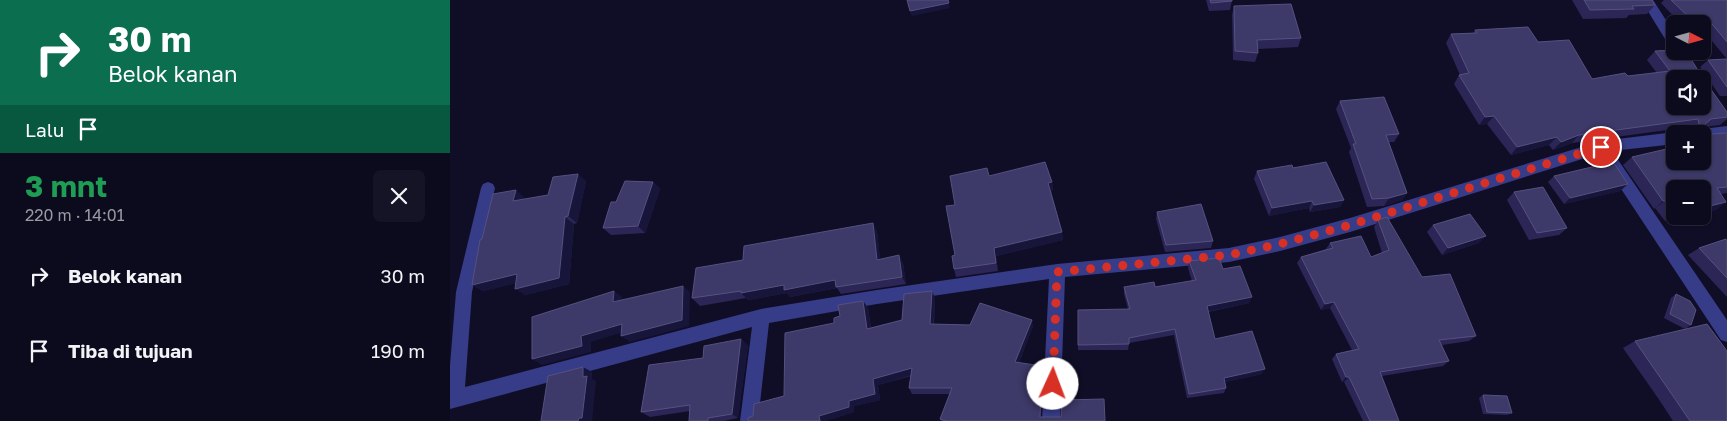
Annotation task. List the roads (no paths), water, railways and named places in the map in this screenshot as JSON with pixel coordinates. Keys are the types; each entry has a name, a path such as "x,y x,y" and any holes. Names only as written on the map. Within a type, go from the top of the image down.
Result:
{"street":[{"path":"1647,0 1666,30"},
{"path":"1711,134 1727,132"},
{"path":"488,188 464,292 453,399 761,318 877,297 1057,272 1229,255 1280,244 1350,225 1601,147 1666,139"},
{"path":"1601,147 1725,329"},
{"path":"1051,421 1057,272"},
{"path":"749,421 761,318"}]}
